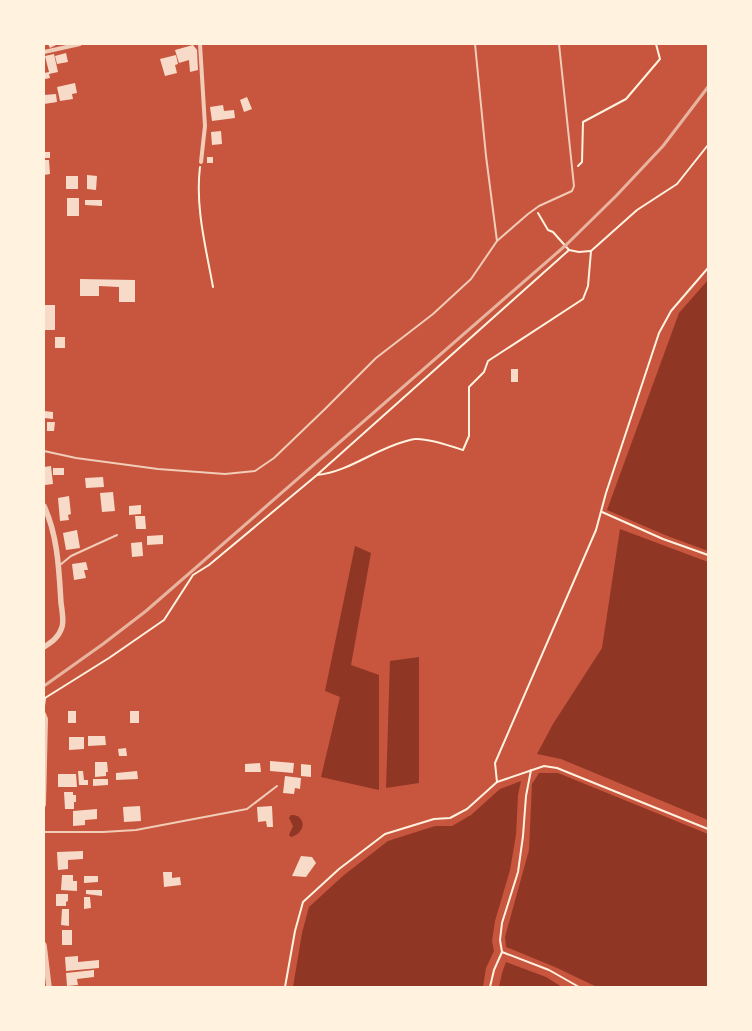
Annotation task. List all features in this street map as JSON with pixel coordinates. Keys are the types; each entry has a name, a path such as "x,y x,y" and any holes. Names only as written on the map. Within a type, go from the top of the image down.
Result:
{"street":[{"path":"44,52 80,44"},
{"path":"200,44 205,126 200,162"},
{"path":"44,506 47,513 59,566 63,626 59,635 44,647"},
{"path":"44,714 46,719 44,805"},
{"path":"44,945 50,987"}],"lane":[{"path":"475,44 486,163 497,241"},
{"path":"44,451 76,458 158,469 225,474 255,471 274,458 376,358 433,314 470,279 497,241 535,208 572,192 574,186 558,44"},
{"path":"59,566 71,556 117,535"},
{"path":"44,832 103,832 136,830 215,815 247,808 277,786"}],"path":[{"path":"572,173 582,162 583,122 626,99 660,60 656,44"},
{"path":"535,208 548,230 553,232 569,250 579,252 590,251 637,210 676,184 708,145"},
{"path":"200,162 199,176 201,221 213,287"},
{"path":"44,706 45,698 164,620 193,575 209,565 317,475 569,250"},
{"path":"317,475 326,474 353,464 393,445 415,439 442,443 463,450 470,436 469,387 484,372 488,361 583,299 588,286 590,251"},
{"path":"497,782 495,763 593,538 659,333 671,310 708,268"},
{"path":"601,512 663,539 708,555"},
{"path":"285,987 295,931 303,902 339,869 385,834 434,819 450,818 467,809 497,782 544,766 557,768 708,829"},
{"path":"490,987 494,970 502,952 500,940 502,923 518,872 523,836 526,796 531,770"},
{"path":"502,952 549,970 579,987"}],"shaded area":[{"path":"708,280 708,551 665,535 607,510 679,313"},
{"path":"620,529 708,562 708,820 561,759 537,754 553,724 602,648"},
{"path":"355,546 371,553 351,665 379,675 379,790 321,777 340,697 325,691"},
{"path":"419,657 419,783 386,788 390,661"},
{"path":"539,773 558,773 708,834 708,987 597,987 555,967 506,947 505,937 529,850 532,784"},
{"path":"521,781 518,795 516,835 510,870 495,921 492,941 494,951 486,968 483,987 293,987 302,933 309,907 344,875 388,841 435,826 452,826 471,815 500,789"},
{"path":"291,815 296,815 299,817 303,824 300,831 291,837 289,835 293,826 289,818"},
{"path":"506,962 546,977 562,987 499,987"}],"building":[{"path":"48,44 58,44 50,48"},
{"path":"193,45 197,50 198,70 190,72 189,60 179,63 175,50"},
{"path":"66,53 68,62 57,64 55,56"},
{"path":"54,54 58,72 49,74 50,78 45,79 44,73 49,72 45,56"},
{"path":"176,55 178,64 175,65 177,73 165,76 160,59"},
{"path":"75,83 77,93 72,94 73,99 60,101 57,87"},
{"path":"56,94 57,102 44,104 44,95"},
{"path":"247,97 252,109 244,112 240,100"},
{"path":"223,105 224,111 234,110 235,118 212,121 210,107"},
{"path":"221,131 222,144 212,145 211,132"},
{"path":"44,152 50,152 50,158 44,158"},
{"path":"207,157 213,157 213,163 207,163"},
{"path":"44,160 49,160 50,174 44,175"},
{"path":"87,175 97,176 96,190 87,189"},
{"path":"66,176 78,176 78,189 66,189"},
{"path":"67,198 79,198 79,216 67,216"},
{"path":"85,200 102,200 102,206 85,205"},
{"path":"80,279 135,280 135,302 119,302 119,287 99,286 99,296 80,296"},
{"path":"44,305 55,305 55,330 44,330"},
{"path":"55,337 65,337 65,348 55,348"},
{"path":"511,369 518,369 518,382 511,382"},
{"path":"44,411 53,412 53,419 44,418"},
{"path":"47,422 55,422 54,431 47,431"},
{"path":"51,466 53,484 45,485 44,467"},
{"path":"53,468 64,468 64,475 53,475"},
{"path":"103,477 104,487 86,488 85,478"},
{"path":"113,492 115,511 102,512 100,493"},
{"path":"69,496 71,514 68,515 69,520 60,521 58,498"},
{"path":"141,505 141,514 129,515 129,506"},
{"path":"135,516 145,516 146,529 136,529"},
{"path":"77,530 80,548 66,550 63,533"},
{"path":"163,535 163,544 147,545 147,536"},
{"path":"142,542 143,556 132,557 131,543"},
{"path":"86,562 88,570 84,570 86,578 74,580 72,564"},
{"path":"68,711 76,711 76,723 68,723"},
{"path":"130,711 139,711 139,723 130,723"},
{"path":"88,736 105,736 106,745 88,746"},
{"path":"69,737 84,737 84,749 69,750"},
{"path":"126,748 127,756 119,756 118,749"},
{"path":"270,761 294,763 293,773 270,771"},
{"path":"95,762 107,762 108,772 106,772 106,776 95,777"},
{"path":"260,763 261,772 245,772 245,764"},
{"path":"301,764 311,765 311,777 301,776"},
{"path":"78,771 83,771 84,780 88,780 88,785 79,785"},
{"path":"137,771 138,779 116,780 116,773"},
{"path":"58,774 76,774 77,787 58,787"},
{"path":"285,776 301,778 300,789 295,788 294,794 283,793"},
{"path":"93,779 108,779 108,785 93,786"},
{"path":"64,792 73,792 73,795 76,795 74,809 65,809"},
{"path":"140,806 141,821 124,822 123,807"},
{"path":"272,806 273,827 267,827 266,821 258,822 257,807"},
{"path":"97,809 97,819 85,820 85,825 73,826 73,811"},
{"path":"83,851 83,859 68,860 68,869 58,870 57,852"},
{"path":"301,856 312,857 316,863 306,877 292,876"},
{"path":"163,872 172,872 172,878 180,877 181,885 164,887"},
{"path":"62,875 73,875 73,881 77,881 77,891 61,890"},
{"path":"84,876 98,876 98,882 84,883"},
{"path":"86,890 102,890 102,896 86,894"},
{"path":"56,894 68,894 66,906 56,906"},
{"path":"84,897 90,897 91,908 84,909"},
{"path":"62,909 69,909 69,926 61,925"},
{"path":"62,930 72,930 72,945 62,945"},
{"path":"78,956 78,962 99,960 99,968 66,971 65,957"},
{"path":"94,970 94,977 77,979 78,985 67,986 66,973"}],"railway":[{"path":"44,686 146,611 566,245 616,196 663,146 708,87"}]}
